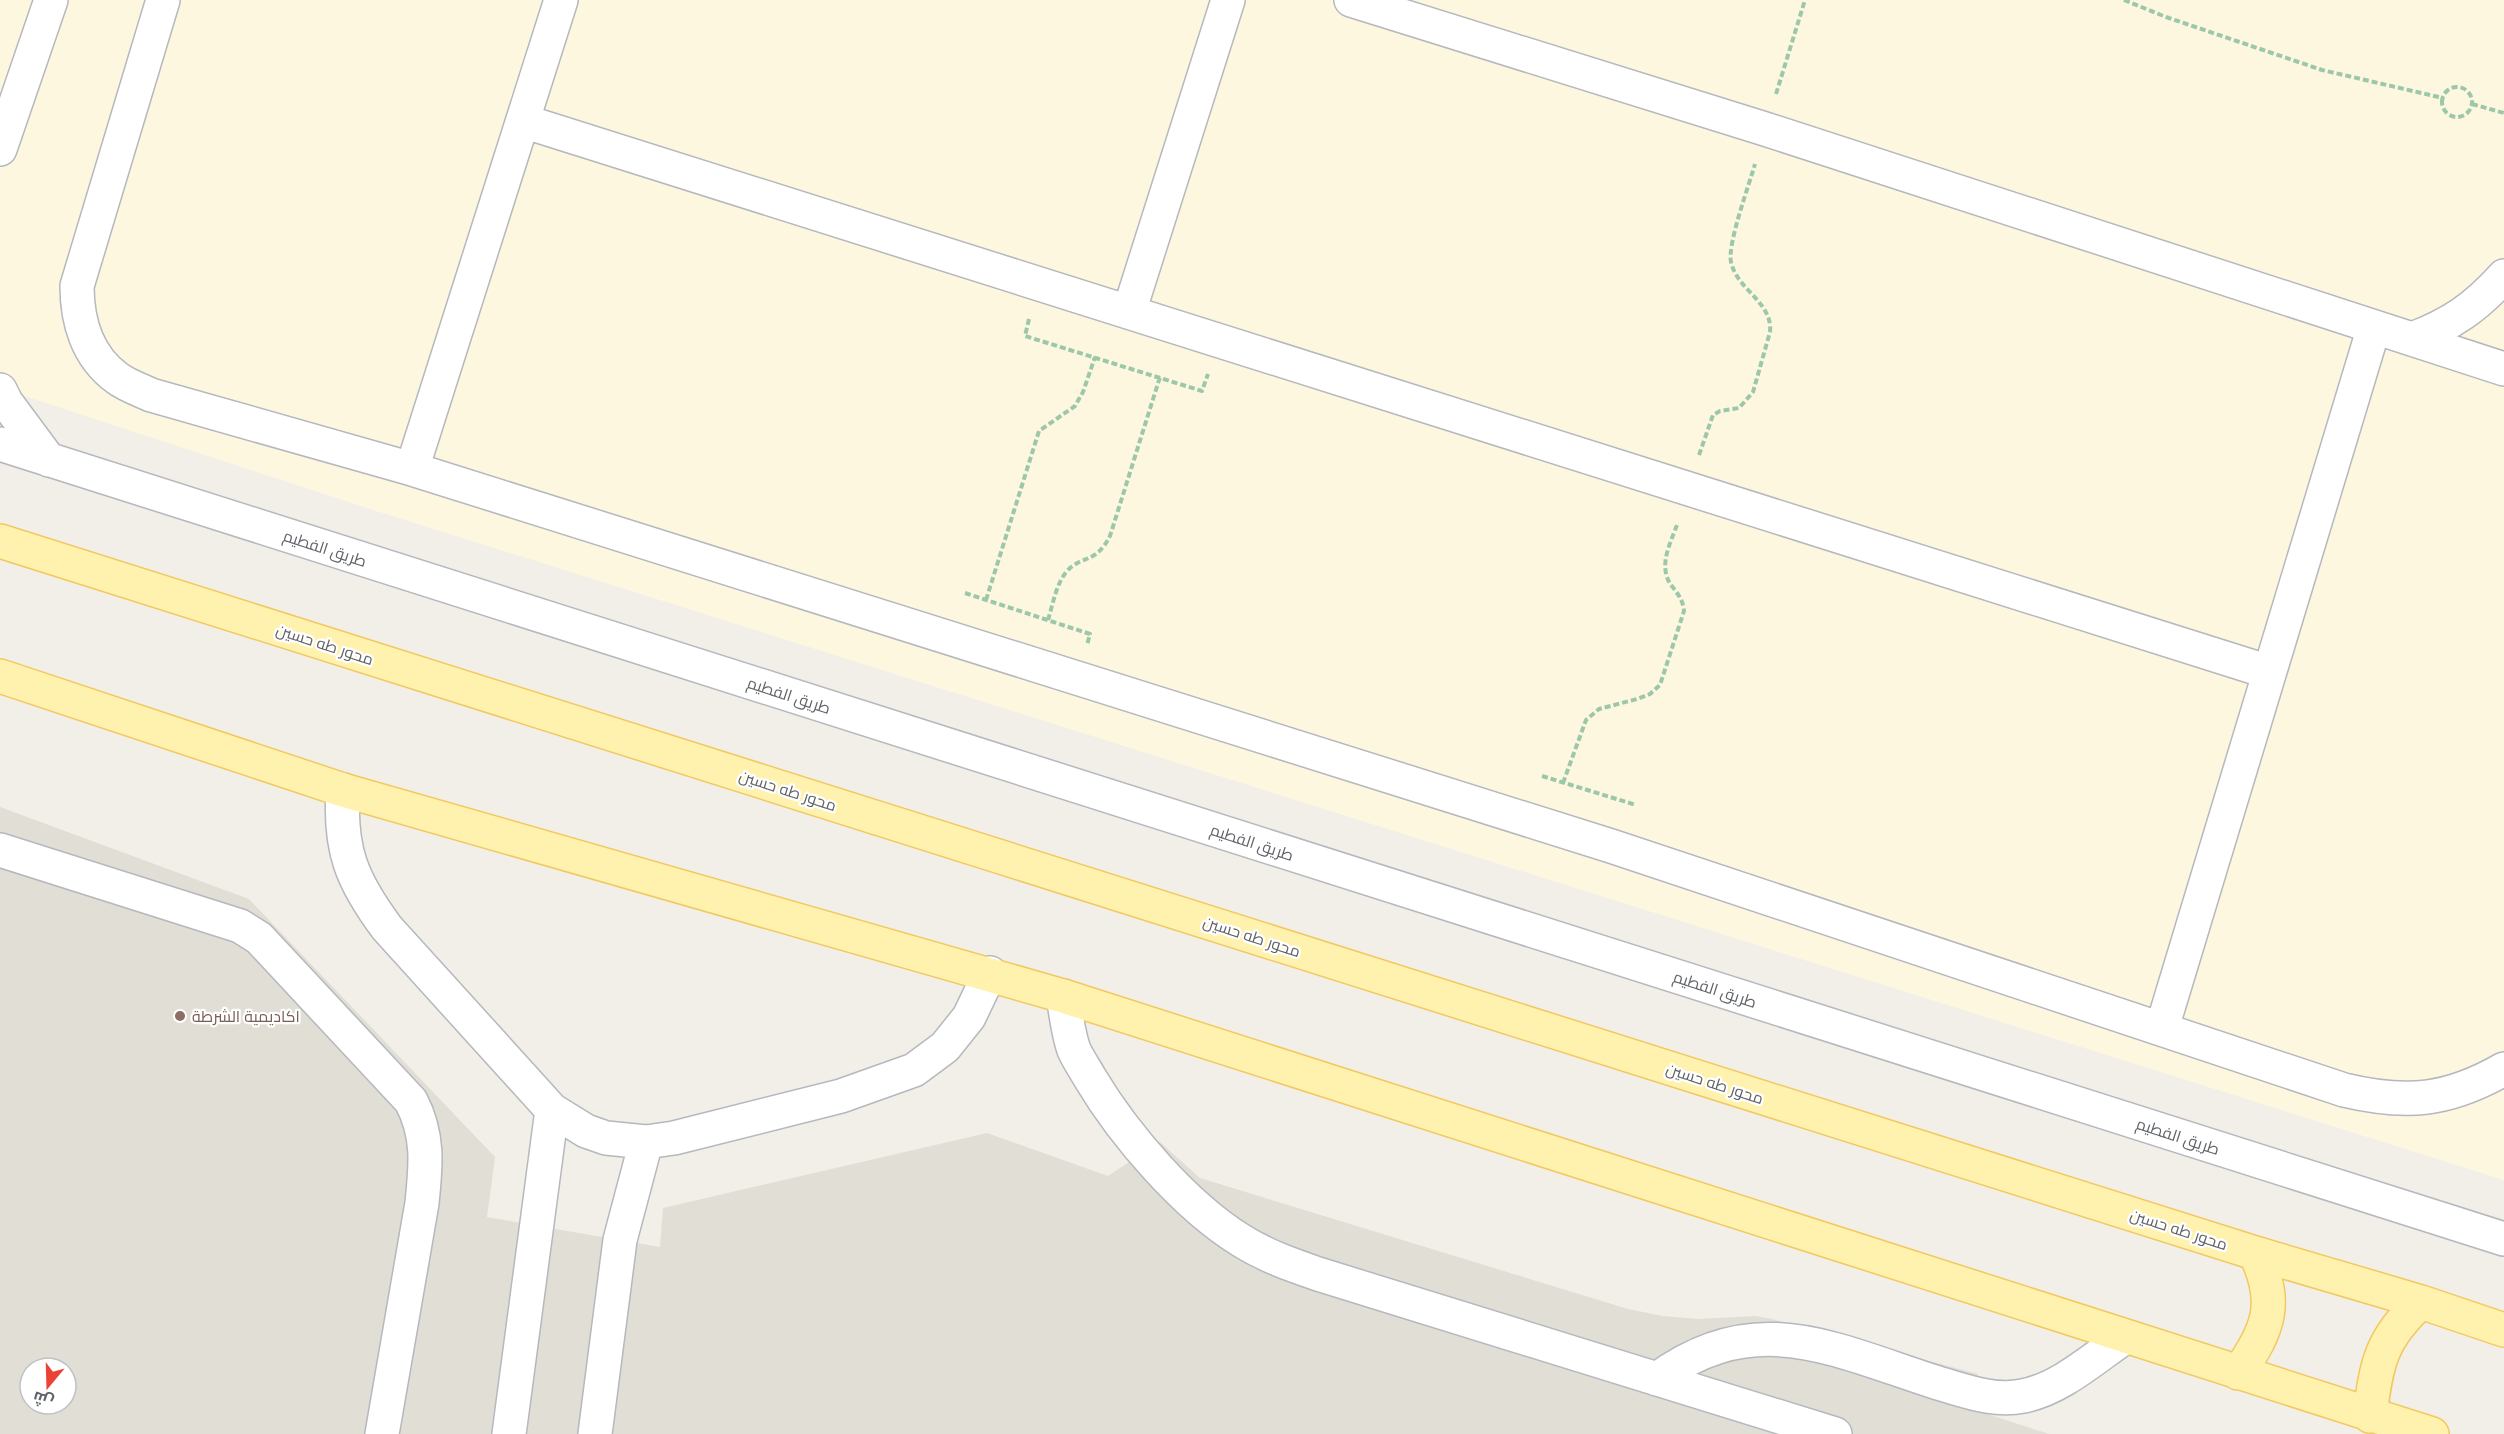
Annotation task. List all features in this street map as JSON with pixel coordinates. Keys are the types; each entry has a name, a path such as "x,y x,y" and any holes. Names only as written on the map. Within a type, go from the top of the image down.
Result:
{"main road":[{"name":"محور طه حسين","path":"0,541 2504,1330"},
{"path":"0,676 343,790 990,973 2432,1434"},
{"path":"2238,1373 2264,1333 2269,1313 2269,1292 2264,1272 2255,1253"},
{"path":"2370,1416 2379,1361 2388,1340 2401,1320 2421,1302"}],"street":[{"path":"0,149 51,0"},
{"path":"163,0 77,286 77,310 84,334 97,357 117,378 151,395 412,469 1600,843 2344,1090 2378,1098 2410,1099 2448,1094 2479,1083 2504,1069"},
{"path":"412,469 561,0"},
{"path":"1130,312 1228,0"},
{"path":"1351,0 1765,129 2504,369"},
{"path":"523,121 2269,672"},
{"path":"2412,339 2465,314 2504,276"},
{"path":"2162,1028 2374,327"},
{"path":"0,390 49,460"},
{"name":"طريق الفطيم","path":"0,444 2504,1239"},
{"path":"343,790 341,821 348,860 364,897 387,928 552,1110 586,1131 606,1138 646,1142 674,1138 841,1096 914,1070 945,1047 969,1017 990,973"},
{"path":"0,850 240,926 259,938 411,1101 421,1119 425,1142 424,1181 382,1434"},
{"path":"1063,996 1074,1049 1123,1126 1144,1153 1210,1220 1244,1242 1280,1260 1318,1274 1835,1434"},
{"path":"509,1434 552,1110"},
{"path":"595,1434 620,1240 646,1142"},
{"path":"1657,1379 1681,1361 1708,1349 1738,1341 1768,1338 1797,1340 1972,1393 2006,1398 2024,1396 2049,1387 2125,1336"}],"path":[{"path":"1765,129 1805,0"},
{"path":"2124,0 2166,17 2322,70 2443,98"},
{"path":"2456,87 2465,89 2470,95 2472,104 2469,111 2462,116 2454,117 2446,113 2442,106 2443,98 2448,90 2456,87"},
{"path":"2472,104 2504,113"},
{"path":"1039,284 1025,336 1202,391 1219,340"},
{"path":"986,600 1039,431 1076,406 1095,357"},
{"path":"1048,620 1060,581 1068,571 1100,552 1110,536 1160,377"},
{"path":"965,593 1090,634"},
{"path":"1542,776 1636,805"}],"shaded area":[{"path":"0,0 2504,0 2504,1180 367,508 0,388"},
{"name":"اكاديمية الشرطة","path":"0,807 249,899 495,1157 487,1217 660,1247 663,1208 987,1133 1108,1176 1160,1142 1200,1178 1628,1309 1663,1316 1698,1319 1756,1316 1978,1374 1969,1408 2049,1434 0,1434"}],"place":[{"name":"اكاديمية الشرطة","path":"180,1016"}]}
